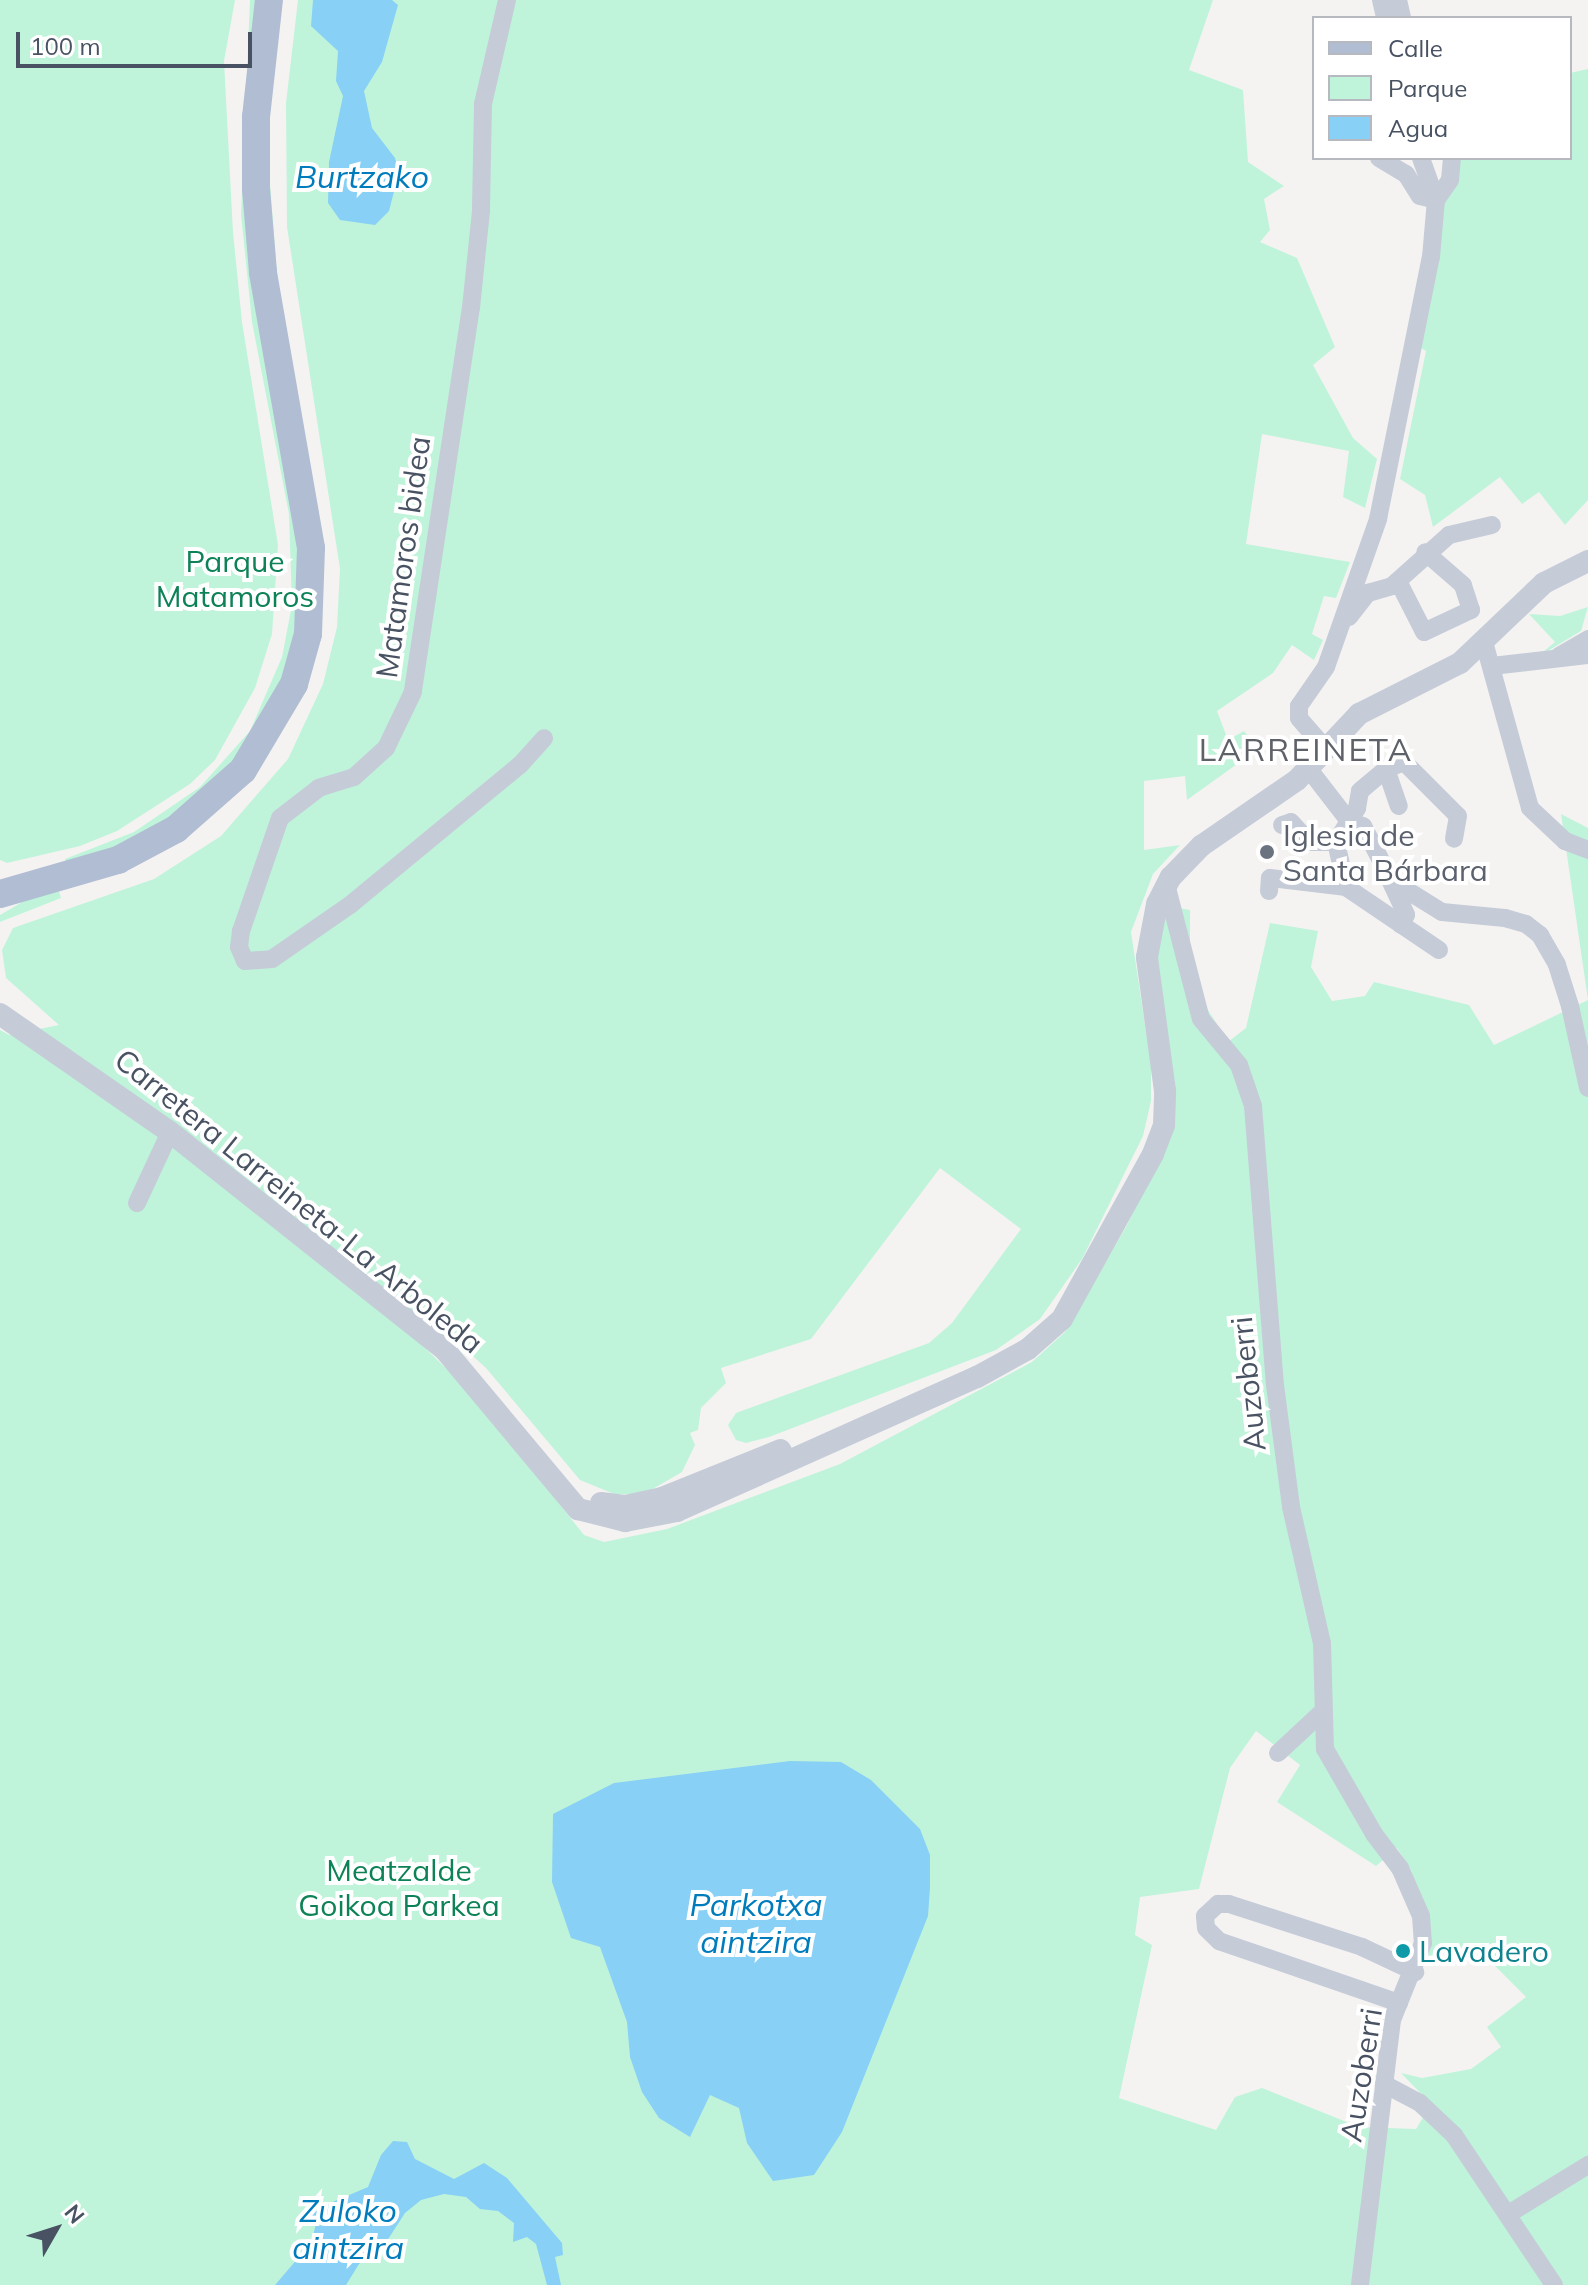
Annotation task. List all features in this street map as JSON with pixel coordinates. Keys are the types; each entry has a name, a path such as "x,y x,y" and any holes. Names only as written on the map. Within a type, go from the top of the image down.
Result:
{"main road":[{"path":"0,894 118,860 176,829 243,770 294,684 308,634 311,548 263,272 256,189 256,117 269,0"}],"street":[{"name":"Matamoros bidea","path":"507,0 483,104 481,211 471,307 413,692 386,748 354,777 319,788 280,818 241,931 239,947 245,961 260,964 272,959 350,905 520,765 544,738"},
{"path":"1382,160 1406,174 1420,196 1436,200"},
{"path":"1324,747 1299,718 1299,706 1326,667 1378,519 1425,288 1436,200 1422,160"},
{"path":"1436,200 1450,180 1452,160"},
{"path":"1342,618 1350,616 1368,593 1398,581 1425,552 1462,529 1492,525"},
{"path":"1398,581 1424,632 1471,610 1463,585 1425,552"},
{"path":"1166,884 1201,846 1284,790 1359,714 1460,663 1544,583 1588,561"},
{"path":"1547,663 1588,639"},
{"path":"1484,642 1530,808 1565,841 1588,850"},
{"path":"1492,666 1547,663 1588,655"},
{"path":"1346,887 1336,842 1349,821 1360,791 1386,769 1411,765 1450,799 1458,816 1454,839"},
{"path":"1308,768 1349,821 1363,826 1406,915 1401,925"},
{"path":"1386,769 1399,806"},
{"path":"1282,825 1291,822 1309,842 1336,842"},
{"path":"1388,874 1442,912 1526,924 1551,951 1560,975 1588,1088"},
{"path":"1269,891 1270,878 1346,887 1439,950"},
{"name":"Auzoberri","path":"1166,884 1201,1019 1233,1058 1253,1106 1275,1385 1291,1507 1322,1643 1321,1713 1325,1749 1415,1895 1423,1943 1415,1972 1399,2003 1384,2084 1360,2285"},
{"name":"Carretera Larreineta-La Arboleda","path":"0,1014 170,1132 444,1349 484,1392 536,1462 578,1509 612,1520 647,1519 726,1492 1008,1361 1062,1319 1153,1154 1164,1125 1166,1100 1147,957 1152,920 1166,884"},
{"path":"137,1203 170,1132"},
{"path":"1278,1753 1321,1713"},
{"path":"1399,2003 1219,1941 1206,1928 1205,1916 1218,1904 1229,1904 1362,1947 1415,1972"},
{"path":"1384,2084 1420,2103 1454,2135 1510,2213 1554,2285"},
{"path":"1510,2213 1588,2165"}],"green space":[{"name":"Parque Matamoros","path":"0,0 235,0 224,61 233,232 242,322 278,545 272,634 255,688 215,760 190,784 117,831 80,846 7,863 0,860"},
{"path":"250,0 256,0 295,510 300,603 289,660 271,707 233,766 161,828 67,866 65,859 134,832 200,787 250,731 282,657 292,605 289,514 252,322 241,214"},
{"name":"Meatzalde Goikoa Parkea","path":"298,0 1213,0 1189,70 1243,90 1248,162 1284,186 1264,199 1270,230 1260,242 1297,258 1335,347 1313,365 1353,438 1377,459 1365,508 1343,497 1349,451 1262,434 1246,544 1350,562 1336,598 1324,596 1312,634 1323,640 1314,660 1292,645 1273,673 1217,711 1228,740 1244,731 1258,749 1187,800 1185,776 1144,781 1144,850 1180,845 1153,874 1131,932 1151,1065 1151,1101 1143,1136 1082,1259 1040,1319 996,1350 769,1437 746,1443 736,1440 728,1425 736,1413 929,1343 952,1323 1021,1229 940,1168 811,1339 721,1368 726,1383 701,1408 698,1430 690,1433 695,1445 682,1472 644,1494 614,1494 580,1480 486,1368 413,1302 416,1339 472,1394 584,1535 604,1542 667,1529 840,1464 1032,1362 1065,1332 1127,1225 1172,1133 1175,1087 1164,1039 1157,949 1168,906 1190,910 1190,944 1203,1002 1228,1042 1246,1028 1270,923 1318,931 1311,967 1332,1001 1365,996 1374,982 1469,1005 1494,1045 1588,1000 1588,2285 0,2285 0,1030 9,1035 59,1025 6,978 2,950 13,928 154,879 221,836 288,759 323,684 337,627 340,569 287,227 286,103","holes":["1256,1731 1300,1765 1277,1802 1376,1866 1397,1848 1411,1870 1430,1937 1428,1956 1467,1948 1483,1954 1526,1997 1487,2027 1501,2047 1471,2069 1422,2078 1401,2073 1431,2104 1416,2129 1359,2127 1262,2088 1235,2097 1216,2130 1119,2098 1152,1945 1135,1935 1140,1897 1199,1889 1230,1768"]},
{"path":"1588,69 1588,500 1565,525 1539,492 1522,504 1500,477 1433,527 1425,495 1400,479 1426,351 1419,347 1440,211 1457,160 1572,160 1572,73"},
{"path":"1588,607 1581,631 1536,658 1555,642 1529,614 1560,616"},
{"path":"1561,814 1588,828 1588,1000"},
{"path":"59,891 61,898 0,922 0,915 24,901"}],"water":[{"name":"Burtzako","path":"313,0 392,0 398,5 382,62 364,91 372,128 395,158 399,172 389,211 375,225 340,220 328,203 329,162 343,96 336,81 338,51 311,26"},
{"name":"Parkotxa aintzira","path":"790,1761 841,1762 871,1780 920,1829 930,1855 930,1888 928,1916 842,2132 814,2175 773,2181 747,2143 739,2108 710,2095 690,2137 659,2118 642,2092 630,2057 627,2022 600,1947 571,1938 552,1882 553,1814 614,1783"},
{"name":"Zuloko aintzira","path":"393,2141 407,2142 415,2159 454,2179 484,2163 507,2178 562,2243 563,2255 555,2257 561,2285 547,2285 536,2244 527,2237 513,2242 514,2223 498,2211 480,2209 466,2197 444,2194 421,2200 405,2213 383,2247 359,2264 346,2285 275,2285 311,2243 316,2224 308,2224 316,2209 368,2187 381,2155"}],"place":[{"name":"Iglesia de Santa Bárbara","path":"1267,852"},
{"name":"Lavadero","path":"1403,1951"}],"district":[{"name":"LARREINETA","path":"1306,749"}]}
